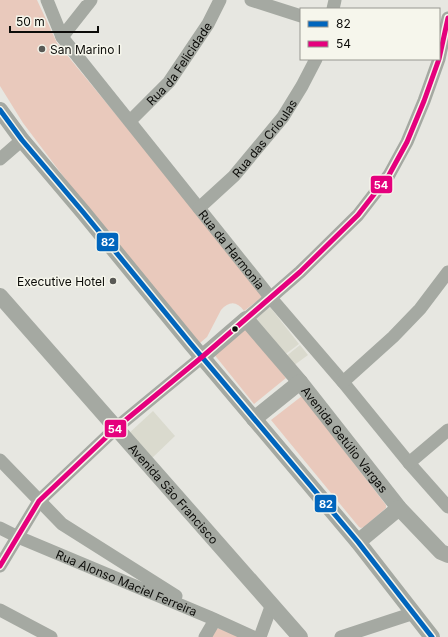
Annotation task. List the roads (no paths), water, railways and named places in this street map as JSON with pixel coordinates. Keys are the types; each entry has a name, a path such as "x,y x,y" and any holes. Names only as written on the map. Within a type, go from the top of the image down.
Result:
{"street":[{"name":"Rua da Harmonia","path":"47,0 62,37 270,297 343,382 409,463 447,503"},
{"path":"62,37 90,0"},
{"name":"Rua da Felicidade","path":"130,121 169,82 208,24 220,0"},
{"path":"251,0 300,16"},
{"path":"440,54 448,18"},
{"name":"Rua das Crioulas","path":"199,208 234,176 283,117 315,60"},
{"path":"0,566 39,501 116,428 202,357 300,272 358,216 389,175 407,142 439,60"},
{"path":"0,110 22,140 358,542 432,637"},
{"path":"0,159 22,140"},
{"path":"343,382 393,337 420,309 448,272"},
{"name":"Avenida São Francisco","path":"0,296 300,637"},
{"name":"Avenida Getúlio Vargas","path":"246,319 300,382 399,508 441,552 448,555"},
{"path":"254,419 300,382"},
{"path":"409,463 448,430"},
{"path":"0,460 62,524 212,619 204,637"},
{"path":"358,542 399,508"},
{"name":"Rua Alonso Maciel Ferreira","path":"0,528 253,637"},
{"path":"260,637 272,604"},
{"path":"0,610 51,637"},
{"path":"341,637 414,614"}],"place":[{"name":"San Marino I","path":"42,49"},
{"name":"Executive Hotel","path":"113,281"}]}
